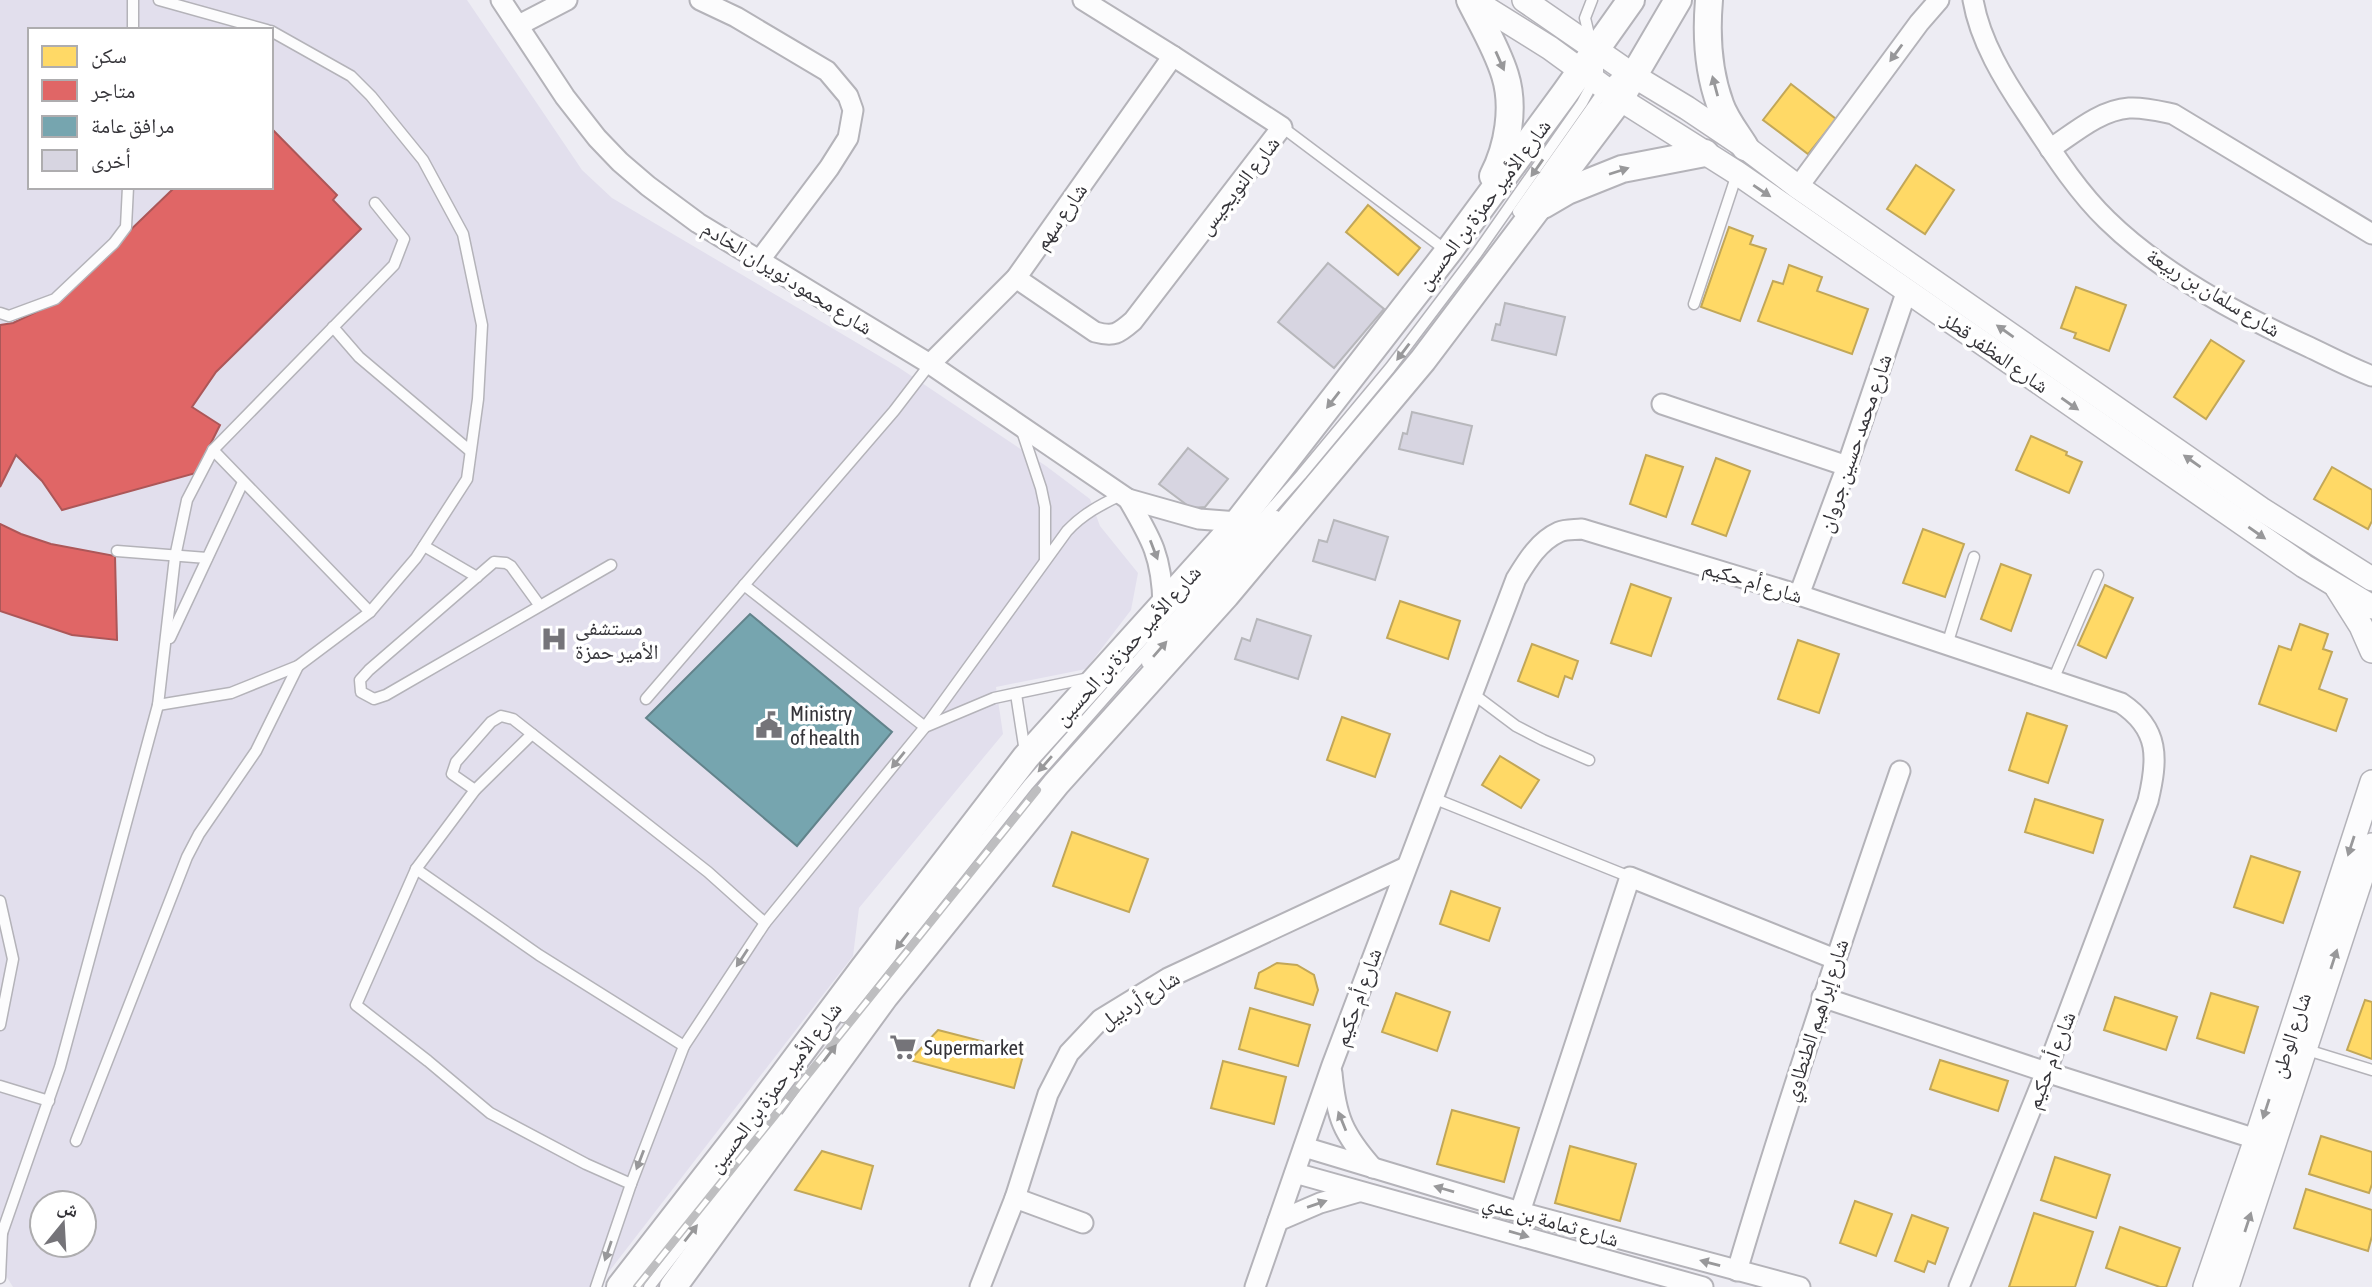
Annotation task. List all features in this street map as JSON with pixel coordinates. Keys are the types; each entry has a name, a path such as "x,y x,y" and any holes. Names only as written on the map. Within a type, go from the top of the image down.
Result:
{"main road":[{"path":"1471,0 1506,76 1509,106 1507,135 1500,162 1476,213"},
{"name":"شارع الأمير حمزة بن الحسين","path":"673,1287 885,996 1056,784 1226,595 1380,413 1536,210 1600,85 1595,50 1631,0"},
{"name":"شارع الأمير حمزة بن الحسين","path":"620,1287 1026,757 1238,522 1448,253 1476,213 1600,85 1634,76 1678,0"},
{"path":"1709,0 1708,48 1713,78 1721,106 1745,147"},
{"path":"1536,210 1567,191 1622,169 1705,153"}],"street":[{"name":"شارع محمود نويران الخادم","path":"501,0 565,97 597,138 620,162 698,223 930,364 1125,497 1199,519 1238,522"},
{"path":"519,25 567,0"},
{"path":"700,0 736,17 827,71 848,96 853,110 848,138 829,168 759,261"},
{"name":"شارع النويجيس","path":"1016,278 1095,332 1105,335 1119,333 1133,321 1282,127 1083,0"},
{"name":"شارع المظفر قطز","path":"1471,0 1550,48 1600,85 1737,173 2335,586 2372,607"},
{"name":"شارع المظفر قطز","path":"1524,0 1634,76 1745,147 1798,187 2261,509 2372,579"},
{"path":"1798,187 1911,33 1939,0"},
{"name":"شارع سلمان بن ربيعة","path":"1973,0 1975,16 1983,38 2015,96 2050,149 2107,220 2173,272 2259,324 2370,369"},
{"name":"شارع سهم","path":"930,364 1016,278 1174,56"},
{"path":"2050,149 2104,114 2128,108 2173,114 2372,234"},
{"name":"شارع محمد حسين جروان","path":"1799,595 1847,466 1907,290"},
{"path":"1662,404 1847,466"},
{"name":"شارع محمود نويران الخادم","path":"1125,497 1148,533 1157,554 1162,577 1163,606"},
{"name":"شارع أم حكيم","path":"1255,1287 1332,1065 1516,579 1533,553 1561,530 1582,529 1799,595 2121,703 2136,713 2149,729 2154,777 2148,802 2046,1072 1959,1287"},
{"path":"2335,586 2361,626 2372,651"},
{"name":"شارع إبراهيم الطنطاوي","path":"1737,1271 1822,997 1900,771"},
{"name":"شارع الوطن","path":"2205,1287 2372,782"},
{"name":"شارع الوطن","path":"2227,1287 2372,845"},
{"name":"شارع أردبيل","path":"980,1287 1015,1198 1048,1094 1069,1052 1101,1019 1168,978 1406,867"},
{"path":"1521,1212 1630,877 1835,959"},
{"path":"1822,997 2256,1139"},
{"path":"1332,1065 1335,1101 1340,1121 1354,1147 1373,1168"},
{"name":"شارع ثمامة بن عدي","path":"1304,1147 1521,1212 1800,1287"},
{"name":"شارع ثمامة بن عدي","path":"1295,1173 1703,1287"},
{"path":"1278,1221 1304,1209 1358,1192"},
{"path":"1015,1198 1083,1223"}],"lane":[{"path":"133,0 133,28"},
{"path":"159,0 258,28"},
{"path":"1592,0 1585,18 1595,50"},
{"path":"158,705 231,693 298,666 370,612 416,558 467,479 478,398 482,325 463,233 423,160 371,96 351,76 273,33"},
{"path":"838,1023 1028,785 1301,475 1390,368 1477,253 1582,103 1600,85"},
{"path":"830,1052 1037,790 1268,525 1352,433 1407,366 1483,264 1600,85"},
{"path":"1282,127 1448,253"},
{"path":"1694,304 1737,173"},
{"path":"0,313 9,316 55,299 114,243 126,227 128,189"},
{"path":"0,1278 1,1231 60,1067 158,705 175,557 187,500 213,450 394,265 404,239 375,203"},
{"path":"333,327 359,357 469,450"},
{"path":"646,699 894,411 930,364"},
{"path":"1020,424 1045,507 1045,561"},
{"path":"213,450 370,612"},
{"path":"165,648 243,482"},
{"path":"596,1287 631,1184 684,1046 765,923 925,727 1080,517 1125,497"},
{"path":"424,546 477,577"},
{"path":"117,551 207,558"},
{"path":"1947,645 1975,557"},
{"path":"540,606 511,566 494,562 369,670 360,680 362,692 374,699 386,695 611,565"},
{"path":"2053,680 2098,575"},
{"path":"744,585 925,727"},
{"path":"76,1141 187,857 199,834 256,751 298,666"},
{"path":"925,727 994,698 1101,675"},
{"path":"1472,693 1516,726 1589,760"},
{"path":"1016,694 1026,757"},
{"path":"474,790 452,774 453,767 491,722 501,716 513,719 708,872 765,923"},
{"path":"532,734 474,790 416,869 356,1005 490,1113 586,1164 631,1184"},
{"path":"1432,798 1630,877"},
{"path":"416,869 539,956 684,1046"},
{"path":"0,901 13,960 0,1025"},
{"path":"2304,1049 2372,1070"},
{"path":"0,1086 49,1101"},
{"path":"649,1287 790,1105"},
{"path":"636,1287 739,1153"}],"shaded area":[{"name":"مستشفى الأمير حمزة","path":"0,0 467,0 582,170 612,198 898,367 1046,466 1090,499 1100,526 1138,573 1131,610 1086,669 996,687 1003,734 859,908 853,956 597,1287 13,1287 0,1266"}],"building: سكن":[{"path":"1791,84 1836,119 1808,154 1763,120"},
{"path":"1916,165 1954,190 1925,234 1887,209"},
{"path":"1368,205 1420,248 1398,275 1346,232"},
{"path":"1729,227 1753,236 1750,244 1766,249 1740,321 1701,307"},
{"path":"1789,265 1822,277 1817,291 1868,309 1852,354 1758,321 1773,281 1783,284"},
{"path":"2076,287 2126,305 2109,351 2074,338 2076,333 2061,328"},
{"path":"2211,340 2244,361 2206,419 2174,397"},
{"path":"2031,436 2082,462 2069,493 2016,470"},
{"path":"1646,455 1683,467 1666,517 1630,504"},
{"path":"1716,458 1750,471 1726,536 1692,524"},
{"path":"2332,467 2372,490 2372,521 2368,529 2314,499"},
{"path":"1923,529 1964,544 1945,597 1903,583"},
{"path":"2001,564 2031,575 2011,631 1981,619"},
{"path":"1631,584 1671,598 1651,656 1611,643"},
{"path":"2105,585 2133,598 2106,658 2078,645"},
{"path":"1400,601 1460,621 1448,659 1387,638"},
{"path":"2300,624 2328,634 2323,649 2332,652 2319,689 2347,699 2336,731 2259,704 2279,646 2291,650"},
{"path":"1798,640 1839,654 1819,713 1778,699"},
{"path":"1532,644 1578,661 1572,679 1565,676 1558,697 1518,681"},
{"path":"2027,713 2067,726 2048,783 2009,770"},
{"path":"1342,717 1390,734 1375,777 1327,760"},
{"path":"1500,756 1539,780 1521,808 1482,785"},
{"path":"2035,799 2103,820 2093,853 2025,832"},
{"path":"1072,832 1148,859 1129,912 1053,886"},
{"path":"2251,856 2300,872 2283,923 2234,907"},
{"path":"1451,891 1500,908 1489,941 1440,924"},
{"path":"1277,963 1297,965 1314,975 1318,990 1313,1005 1255,988 1259,973"},
{"path":"1396,993 1450,1012 1437,1051 1382,1032"},
{"path":"2211,993 2258,1007 2244,1053 2197,1038"},
{"path":"2115,997 2177,1017 2166,1050 2104,1030"},
{"path":"2365,1000 2372,1002 2372,1059 2347,1050"},
{"path":"1250,1008 1310,1025 1298,1066 1239,1049"},
{"path":"938,1030 1024,1052 1014,1088 910,1060"},
{"path":"1940,1060 2008,1081 1998,1111 1930,1089"},
{"path":"1223,1061 1286,1077 1274,1124 1211,1108"},
{"path":"1452,1110 1519,1128 1504,1182 1437,1164"},
{"path":"2321,1136 2372,1152 2372,1184 2369,1193 2309,1174"},
{"path":"1570,1146 1636,1164 1620,1221 1555,1203"},
{"path":"822,1151 873,1166 861,1209 795,1190"},
{"path":"2055,1157 2110,1175 2096,1218 2041,1200"},
{"path":"2306,1189 2372,1210 2372,1236 2368,1251 2294,1228"},
{"path":"1855,1201 1892,1214 1876,1256 1840,1243"},
{"path":"2034,1213 2093,1232 2075,1287 2009,1287"},
{"path":"1912,1215 1948,1228 1935,1264 1928,1261 1924,1272 1895,1261"},
{"path":"2120,1227 2180,1248 2166,1287 2106,1268"}],"building: متاجر":[{"path":"273,130 337,195 333,200 361,229 216,372 192,407 220,425 196,473 62,510 42,481 16,455 0,487 0,325 13,323 45,308 63,295 173,189 273,189"},
{"path":"0,524 51,544 115,556 117,640 72,635 0,611"}],"building: مرافق عامة":[{"name":"Ministry of health","path":"750,614 892,732 797,846 646,718"}],"building: أخرى":[{"path":"1328,263 1384,309 1334,368 1278,322"},
{"path":"1505,303 1565,317 1556,355 1492,340 1496,324 1500,325"},
{"path":"1412,412 1472,426 1463,464 1399,449 1403,433 1407,434"},
{"path":"1188,448 1228,479 1205,507 1191,508 1159,484"},
{"path":"1334,520 1388,537 1375,580 1313,561 1319,540 1327,542"},
{"path":"1257,619 1311,636 1298,679 1235,659 1242,638 1250,641"}],"railway":[{"path":"637,1287 1037,790"}],"place":[{"name":"مستشفى الأمير حمزة","path":"554,639"},
{"name":"Ministry of health","path":"769,725"},
{"name":"Supermarket","path":"903,1047"}]}
